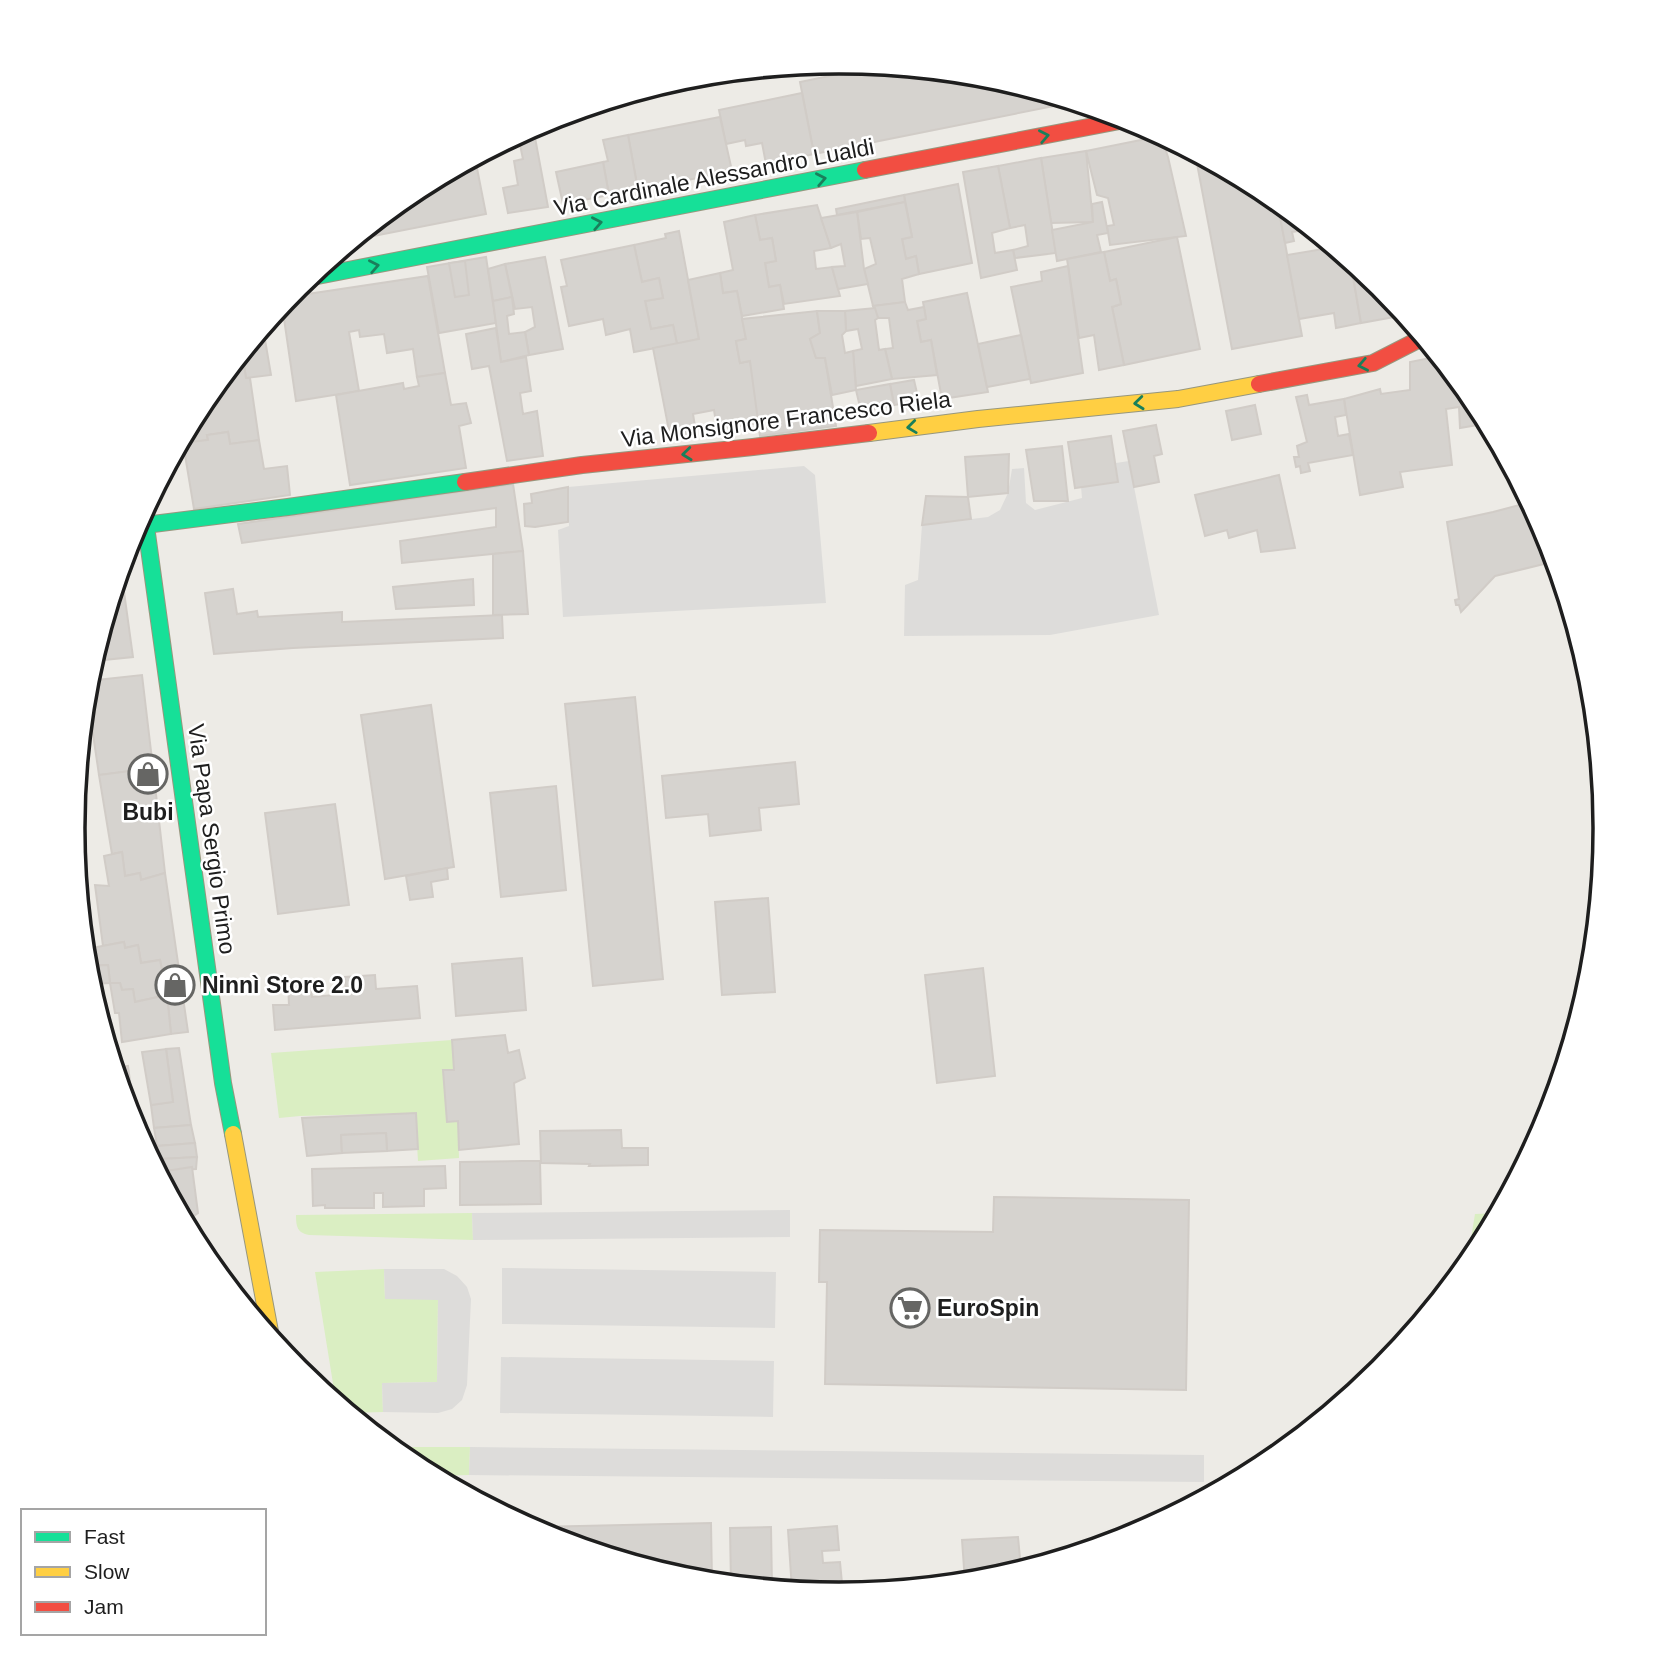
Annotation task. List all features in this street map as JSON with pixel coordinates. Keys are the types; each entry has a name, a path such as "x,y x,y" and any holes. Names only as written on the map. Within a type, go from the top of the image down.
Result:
{"street":[{"name":"Via Cardinale Alessandro Lualdi","path":"329,274 1108,123"},
{"name":"Via Monsignore Francesco Riela","path":"152,518 288,507 582,465 978,419 1178,399 1373,363 1416,341"},
{"name":"Via Papa Sergio Primo","path":"147,531 223,1083 267,1318"}],"green space":[{"path":"452,1040 454,1070 443,1071 447,1122 458,1121 459,1158 418,1161 415,1113 279,1118 271,1053"},
{"path":"472,1213 473,1240 309,1235 300,1231 296,1219 296,1215"},
{"path":"1488,1213 1470,1241 1475,1214"},
{"path":"384,1269 385,1299 438,1299 437,1382 382,1383 383,1412 364,1413 334,1387 315,1272"},
{"path":"410,1447 470,1447 469,1475 454,1475"}],"shaded area":[{"path":"1129,461 1159,615 1050,635 904,636 905,585 918,580 922,525 988,517 1000,510 1008,493 1012,469 1024,468 1026,503 1035,510 1082,498 1081,487 1118,481 1116,463"},
{"path":"804,466 815,475 826,603 563,617 558,530 569,526 568,487"},
{"path":"790,1210 790,1237 473,1240 472,1213"},
{"path":"502,1268 776,1272 775,1328 502,1324"},
{"path":"384,1269 444,1269 457,1276 467,1287 471,1299 467,1385 462,1400 452,1409 438,1413 383,1412 382,1383 437,1382 438,1300 385,1299"},
{"path":"501,1357 774,1361 773,1417 500,1413"},
{"path":"470,1447 1204,1455 1204,1482 469,1475"}],"building":[{"path":"838,74 889,75 987,88 1056,106 814,154 800,82"},
{"path":"802,93 814,154 766,164 762,143 746,146 745,140 726,144 719,110"},
{"path":"720,117 732,171 638,190 628,135"},
{"path":"628,135 638,190 609,195 603,162 608,161 603,140"},
{"path":"535,138 548,207 508,213 503,188 518,185 514,161 523,159 520,145"},
{"path":"1147,139 1165,147 1186,236 1110,245 1107,226 1114,225 1108,198 1097,195 1086,151"},
{"path":"1086,151 1093,222 1051,223 1041,158"},
{"path":"1041,158 1056,253 1015,258 1013,250 1028,246 1025,225 1010,228 998,166"},
{"path":"603,162 609,195 563,204 556,172"},
{"path":"1197,164 1280,216 1302,336 1232,349"},
{"path":"998,166 1010,228 992,233 995,253 1013,250 1017,270 981,278 963,172"},
{"path":"477,167 486,214 372,236 421,201"},
{"path":"958,184 972,263 919,274 916,256 906,259 902,239 912,237 904,195"},
{"path":"904,195 905,202 837,215 836,209"},
{"path":"905,202 912,237 902,239 906,259 916,256 919,274 902,279 905,302 873,306 864,269 876,264 870,238 861,239 857,212"},
{"path":"1102,202 1108,233 1097,235 1101,252 1057,261 1052,230 1093,222 1092,204"},
{"path":"817,205 831,248 814,251 816,269 832,267 840,296 784,304 780,285 769,287 765,263 776,261 772,238 760,240 755,215"},
{"path":"857,212 868,284 838,289 832,267 845,266 841,244 831,248 821,218"},
{"path":"755,215 760,240 772,238 776,261 765,263 769,287 780,285 784,309 742,316 737,291 723,293 720,273 733,270 724,222"},
{"path":"1280,215 1299,229 1299,231 1292,232 1294,241 1285,243"},
{"path":"679,231 699,339 677,344 673,325 651,329 645,301 663,298 659,278 642,282 634,245 666,238 665,234"},
{"path":"1177,237 1200,349 1124,365 1112,307 1121,304 1116,279 1110,281 1104,252"},
{"path":"634,245 642,282 659,278 663,298 645,301 651,329 673,325 677,344 634,352 630,329 606,335 603,319 569,326 561,287 567,286 561,260"},
{"path":"1323,249 1353,275 1361,323 1336,328 1334,313 1299,319 1287,255"},
{"path":"1104,252 1110,281 1116,279 1121,304 1112,307 1124,365 1099,370 1094,335 1079,338 1067,259"},
{"path":"486,257 496,323 439,333 427,267"},
{"path":"545,257 563,349 529,355 525,332 535,327 532,307 515,309 505,264"},
{"path":"465,261 469,295 455,297 449,263"},
{"path":"505,264 512,297 493,301 488,269"},
{"path":"1068,266 1083,373 1031,383 1011,287 1042,281 1041,272"},
{"path":"720,273 723,293 737,291 746,339 736,341 740,363 750,361 762,423 717,429 714,410 693,414 696,433 670,436 653,348 699,339 688,280"},
{"path":"1353,275 1394,317 1361,323"},
{"path":"428,276 445,373 417,377 413,349 387,353 384,334 360,337 359,330 349,332 359,391 296,401 284,319 306,294"},
{"path":"967,293 988,392 942,399 931,340 921,342 917,321 926,319 923,302"},
{"path":"512,297 514,314 507,316 509,334 525,332 529,355 501,362 493,301"},
{"path":"905,302 908,310 924,307 926,319 917,321 921,342 931,340 937,375 892,379 885,349 893,348 889,318 878,318 873,306"},
{"path":"875,308 879,350 885,349 892,379 856,386 853,351 862,349 858,329 846,331 845,311"},
{"path":"817,311 820,333 810,339 816,358 825,358 836,426 760,436 750,361 740,363 736,341 746,339 742,319"},
{"path":"817,311 845,311 846,331 842,335 845,353 853,351 856,390 832,395 825,358 816,358 810,339 820,333"},
{"path":"496,328 501,362 526,357 531,391 520,393 523,414 537,411 543,456 507,461 489,366 472,369 466,334"},
{"path":"1021,335 1030,379 987,387 978,344"},
{"path":"265,340 271,375 246,378 244,365"},
{"path":"1430,358 1477,425 1460,428 1459,407 1446,409 1452,465 1400,472 1403,487 1360,495 1344,399 1380,389 1381,394 1410,390 1410,362"},
{"path":"244,365 246,378 250,378 259,440 230,444 228,432 207,435 208,440 193,442"},
{"path":"445,373 451,405 466,403 471,423 459,426 466,468 350,485 336,395 403,383 404,389 419,386 417,377"},
{"path":"914,380 919,402 894,405 890,384"},
{"path":"890,384 894,405 861,411 856,390"},
{"path":"1307,395 1309,405 1344,399 1346,415 1335,417 1338,436 1349,434 1353,455 1308,463 1310,471 1301,473 1300,466 1296,467 1294,457 1299,457 1297,446 1307,442 1296,397"},
{"path":"1255,405 1261,434 1232,440 1226,411"},
{"path":"1156,425 1162,454 1154,456 1159,482 1134,487 1123,431"},
{"path":"228,432 230,444 259,440 264,469 287,466 290,495 194,509 185,455 193,442 208,440 207,435"},
{"path":"1111,436 1118,482 1075,488 1068,442"},
{"path":"1062,446 1068,501 1034,501 1026,450"},
{"path":"1009,454 1008,493 968,497 965,457"},
{"path":"1279,475 1295,548 1261,552 1257,530 1229,538 1227,530 1205,536 1195,495"},
{"path":"513,484 523,551 402,563 400,541 496,527 496,508 242,543 238,524"},
{"path":"568,487 568,522 525,526 524,504 532,503 531,494"},
{"path":"926,496 968,497 971,519 922,525"},
{"path":"1522,504 1546,563 1495,576 1461,612 1455,600 1459,599 1447,522"},
{"path":"523,551 528,614 493,615 493,554"},
{"path":"473,579 474,605 396,609 393,587"},
{"path":"233,589 237,614 257,611 258,617 342,612 342,622 502,615 503,638 214,654 205,593"},
{"path":"124,592 133,657 105,660"},
{"path":"142,675 153,768 99,775 92,729 100,680"},
{"path":"635,697 663,979 593,986 565,704"},
{"path":"431,705 454,867 385,879 361,715"},
{"path":"795,762 799,804 759,808 761,830 710,836 708,814 666,818 662,776"},
{"path":"153,768 165,873 141,880 140,873 125,876 122,852 112,854 99,775"},
{"path":"556,786 566,890 501,897 490,793"},
{"path":"335,804 349,905 278,914 265,813"},
{"path":"122,852 125,876 140,873 141,880 165,873 188,1032 171,1034 160,960 141,963 138,945 125,948 124,942 103,946 95,885 109,886 104,856"},
{"path":"447,868 448,879 431,882 433,897 410,900 406,876"},
{"path":"768,898 775,992 722,995 715,902"},
{"path":"124,942 125,948 138,945 141,963 160,960 167,995 135,1002 133,989 122,990 120,983 110,983 108,965 98,965 95,947"},
{"path":"522,958 526,1010 456,1016 452,964"},
{"path":"98,965 108,965 110,983 102,983"},
{"path":"983,968 995,1076 937,1083 925,975"},
{"path":"375,975 376,989 417,986 420,1018 275,1030 273,1005 289,1005 288,983 310,981 312,997 346,994 345,977"},
{"path":"110,983 120,983 122,990 133,989 135,1002 167,995 171,1034 122,1042 119,1013 115,1013"},
{"path":"505,1035 508,1053 519,1050 525,1078 514,1083 519,1144 459,1150 458,1121 447,1122 443,1070 454,1070 452,1040"},
{"path":"179,1048 191,1125 154,1128 151,1105 173,1102 166,1049"},
{"path":"166,1049 173,1102 151,1105 142,1052"},
{"path":"416,1113 418,1149 387,1151 386,1133 341,1135 342,1153 307,1156 302,1118"},
{"path":"191,1125 195,1143 157,1146 154,1128"},
{"path":"621,1130 622,1148 648,1148 648,1165 589,1166 590,1164 541,1163 540,1131"},
{"path":"386,1133 387,1151 342,1153 341,1135"},
{"path":"195,1143 197,1157 162,1159 157,1146"},
{"path":"197,1157 196,1169 168,1171 162,1159"},
{"path":"540,1161 541,1204 460,1205 460,1162"},
{"path":"445,1166 446,1188 424,1189 424,1206 383,1207 383,1193 374,1193 374,1208 313,1206 312,1169"},
{"path":"192,1167 198,1213 194,1216 187,1205 168,1171"},
{"path":"994,1197 1189,1200 1186,1390 825,1384 827,1282 819,1282 820,1230 993,1232"},
{"path":"711,1523 712,1571 645,1557 555,1527"},
{"path":"837,1526 839,1550 822,1551 823,1563 840,1562 842,1582 791,1581 788,1530"},
{"path":"771,1527 772,1579 731,1574 730,1528"},
{"path":"1018,1537 1020,1560 964,1572 962,1540"}],"traffic: fast":[{"path":"329,274 865,170"},
{"path":"149,524 465,482"},
{"path":"147,531 223,1083 233,1134"}],"traffic: slow":[{"path":"869,433 1178,399 1259,384"},
{"path":"233,1134 268,1319"}],"traffic: jam":[{"path":"865,170 1108,123"},
{"path":"1259,384 1373,363 1416,341"},
{"path":"465,482 582,465 869,433"}],"place":[{"name":"Bubi","path":"148,774"},
{"name":"Ninnì Store 2.0","path":"175,985"},
{"name":"EuroSpin","path":"910,1308"}]}
